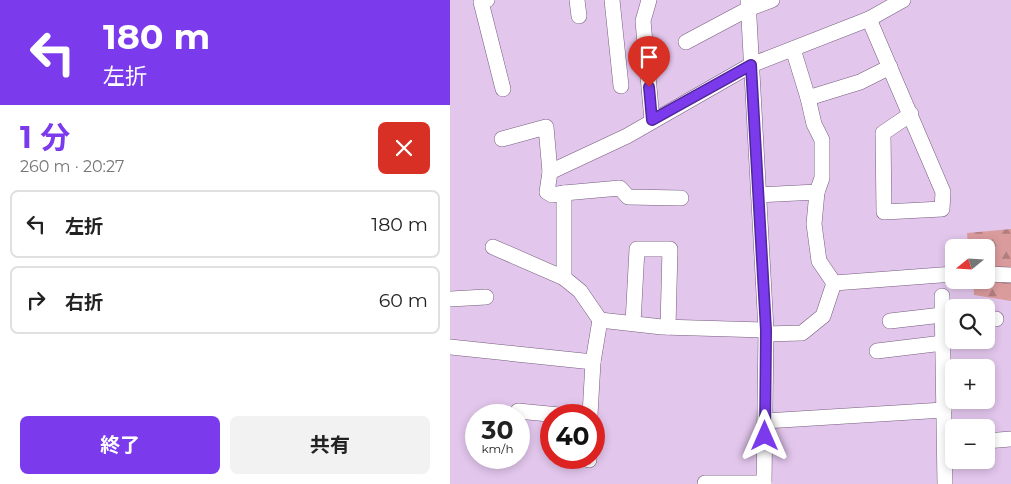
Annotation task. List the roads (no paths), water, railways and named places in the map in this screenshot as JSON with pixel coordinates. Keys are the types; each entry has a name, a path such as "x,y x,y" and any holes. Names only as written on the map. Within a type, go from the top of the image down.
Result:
{"street":[{"path":"487,0 481,2 503,89"},
{"path":"577,0 580,16"},
{"path":"612,0 622,86"},
{"path":"649,0 643,21 652,120"},
{"path":"686,42 748,5 772,0"},
{"path":"550,172 605,147 751,65 868,20 881,6 903,0"},
{"path":"705,483 764,484 766,332 748,5"},
{"path":"868,20 911,114 943,192 942,209 884,212 883,133 911,114"},
{"path":"792,49 808,98 814,124 822,140 822,178 817,192 814,224 819,261 834,283"},
{"path":"808,98 860,82 890,67"},
{"path":"502,139 546,127 550,172 547,192 552,194 620,188 628,197 681,198"},
{"path":"759,195 817,192"},
{"path":"564,193 564,278"},
{"path":"493,247 564,278 580,292 600,320 593,362 591,404"},
{"path":"633,323 637,248 670,249 668,327"},
{"path":"995,274 1011,275"},
{"path":"834,283 945,275"},
{"path":"600,320 668,327 802,333 823,316 834,283"},
{"path":"942,296 945,312"},
{"path":"450,299 486,297"},
{"path":"890,321 945,318"},
{"path":"945,324 942,343 945,419"},
{"path":"877,351 942,343"},
{"path":"450,347 593,362"},
{"path":"765,421 944,410"},
{"path":"995,440 1011,439"},
{"path":"946,484 947,469"}]}
